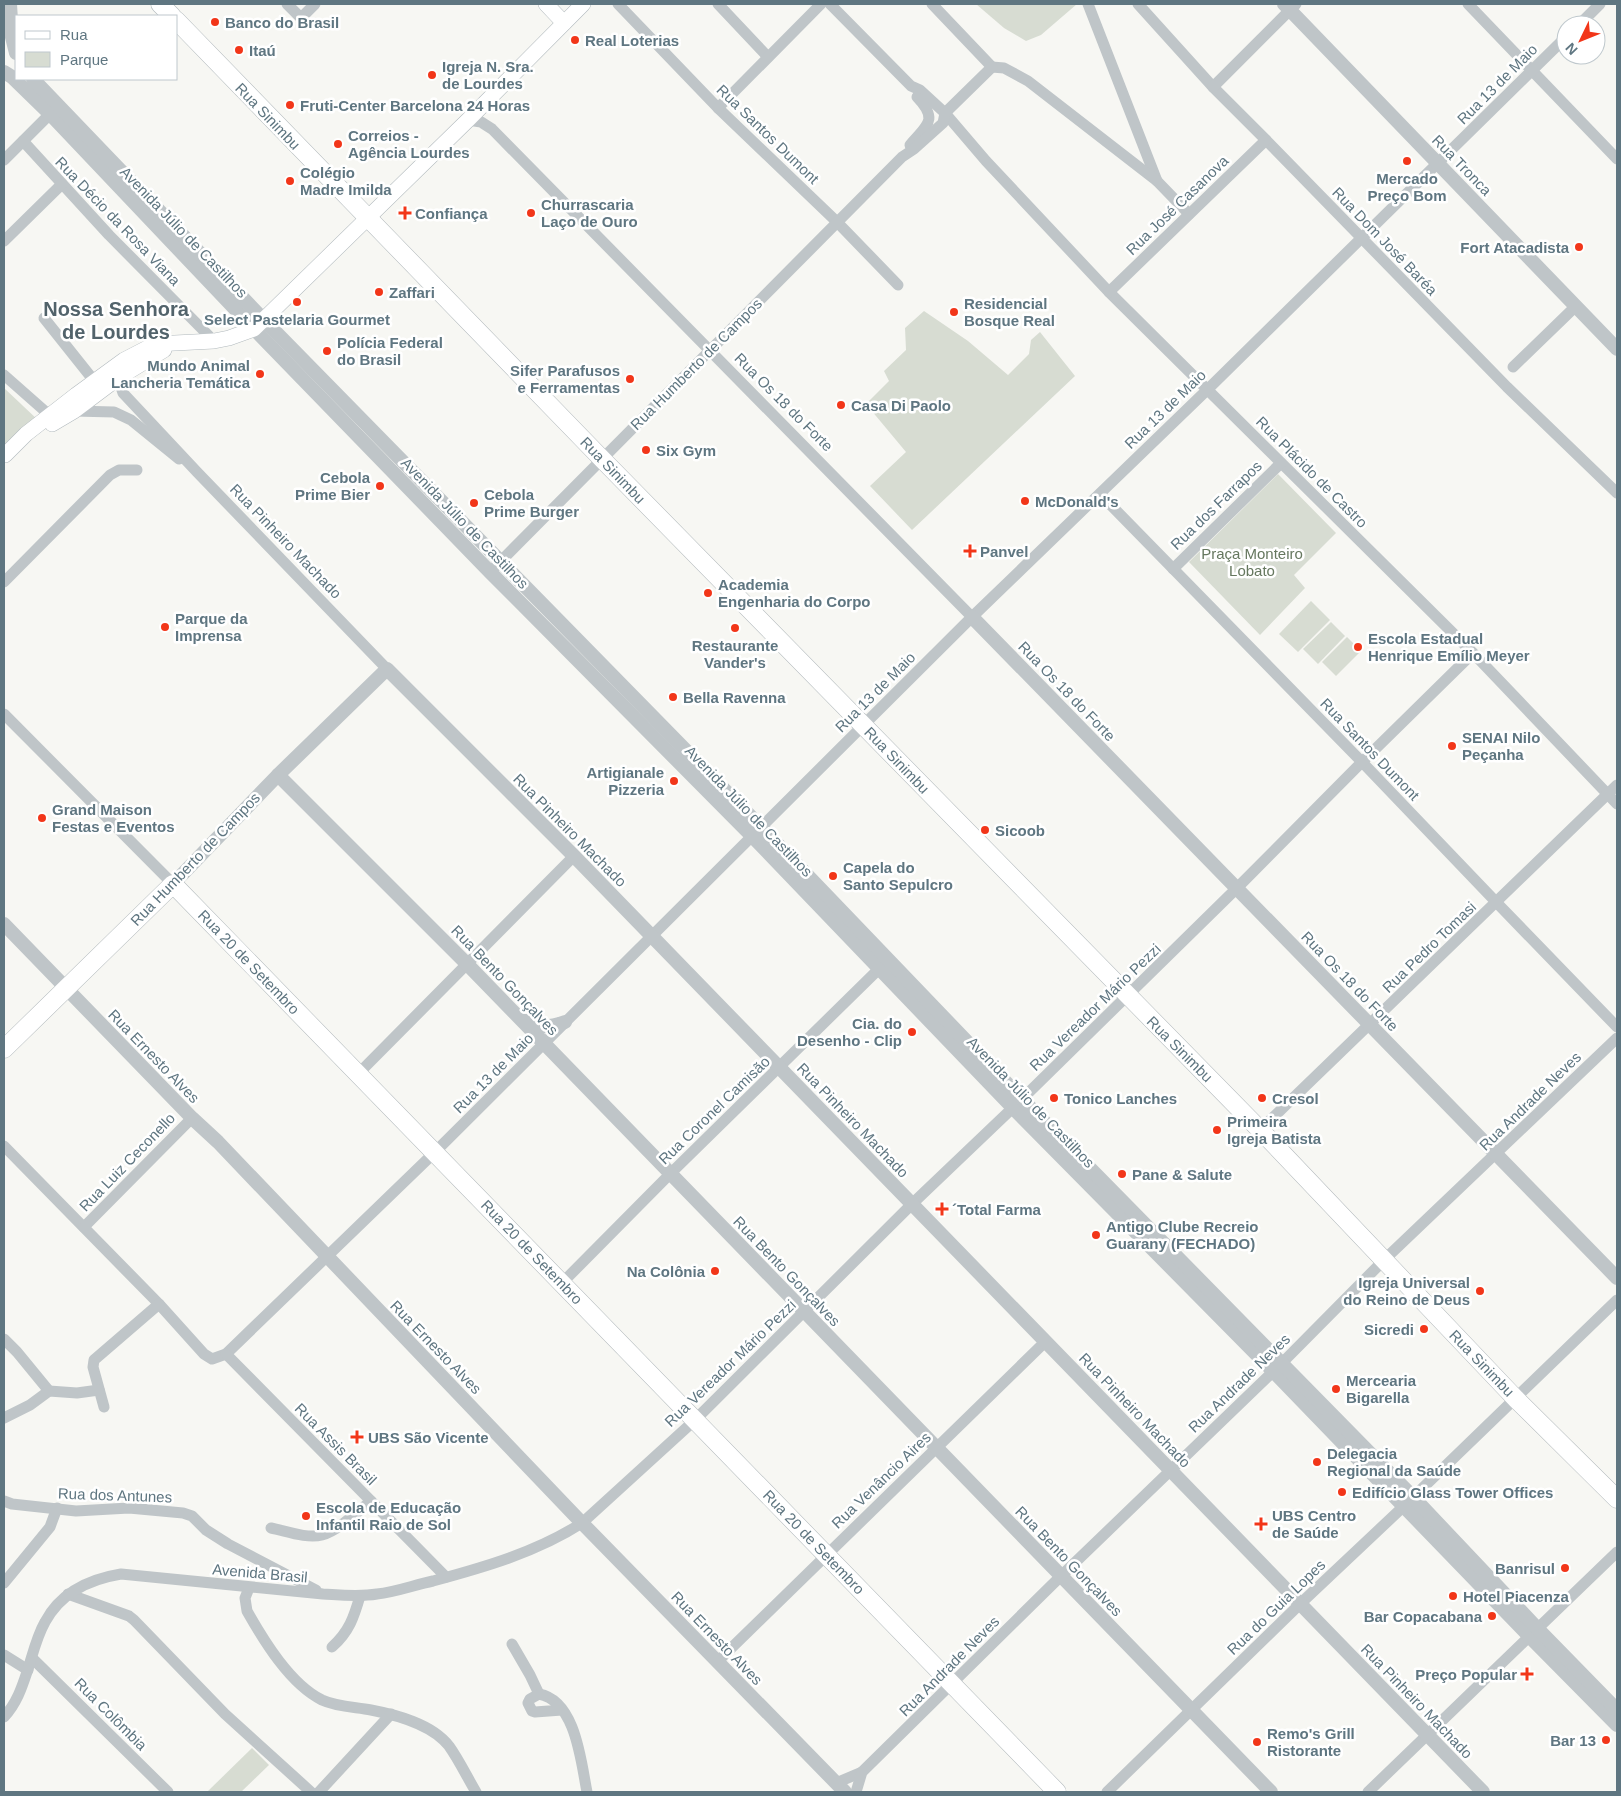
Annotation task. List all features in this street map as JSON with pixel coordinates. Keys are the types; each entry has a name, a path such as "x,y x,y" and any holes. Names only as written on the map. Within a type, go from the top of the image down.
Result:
{"main road":[{"path":"160,4 171,15"},
{"path":"546,4 564,23"},
{"path":"4,455 26,434 53,418 124,360 155,344 214,341 229,338 259,325 583,4"},
{"name":"Rua Sinimbu","path":"178,22 602,459 1260,1130 1516,1398 1617,1499"},
{"path":"53,418 74,411 118,378 176,343"},
{"name":"Rua Humberto de Campos","path":"4,1049 173,884"},
{"name":"Rua 20 de Setembro","path":"173,884 358,1074 441,1153 562,1283 1057,1792"}],"street":[{"path":"4,9 9,4"},
{"path":"9,4 15,49"},
{"path":"288,4 301,18 316,4"},
{"name":"Rua Santos Dumont","path":"618,4 718,108 837,222 898,285"},
{"path":"718,4 768,57"},
{"path":"718,108 820,4"},
{"name":"Rua Plácido de Castro","path":"830,4 911,86 920,90 944,118 1110,292 1473,653 1617,804"},
{"path":"932,4 992,66 1004,68 1028,81 1157,181 1189,214"},
{"path":"1088,4 1157,181"},
{"name":"Rua Dom José Baréa","path":"1138,4 1213,87 1507,387 1617,493"},
{"path":"1468,4 1617,158"},
{"path":"1588,15 1600,4"},
{"path":"1213,87 1290,6"},
{"name":"Rua Tronca","path":"1290,6 1438,163 1617,348"},
{"name":"Rua 13 de Maio","path":"226,1354 327,1257 441,1153 544,1043 972,616 1207,390 1556,47"},
{"name":"Rua Humberto de Campos","path":"495,567 902,157 914,149 992,66"},
{"name":"Avenida Júlio de Castilhos","path":"4,72 15,79"},
{"name":"Avenida Júlio de Castilhos","path":"16,80 54,110 259,325 495,567 757,831 979,1064 1409,1502 1596,1697 1617,1725"},
{"name":"Avenida Júlio de Castilhos","path":"34,80 54,110"},
{"name":"Rua Humberto de Campos","path":"902,157 927,125 929,119 927,107 915,95 911,86"},
{"name":"Rua Os 18 do Forte","path":"484,103 486,117 492,129"},
{"path":"4,160 54,110"},
{"name":"Rua Os 18 do Forte","path":"468,120 481,122 492,129 972,616 1617,1278"},
{"name":"Rua José Casanova","path":"1110,292 1266,140"},
{"name":"Rua Décio da Rosa Viana","path":"23,141 109,235 214,341"},
{"path":"4,241 62,184"},
{"path":"1514,367 1576,306"},
{"path":"44,318 95,382"},
{"path":"118,378 124,360"},
{"path":"4,374 53,418"},
{"name":"Rua Pinheiro Machado","path":"118,378 123,393 131,403 386,669 574,856 1483,1792"},
{"name":"Rua Pinheiro Machado","path":"74,411 114,412 131,420 160,445 197,472"},
{"name":"Rua dos Farrapos","path":"1173,569 1281,463"},
{"path":"4,582 110,475 123,469 137,470"},
{"name":"Rua Santos Dumont","path":"1100,494 1617,1027"},
{"name":"Rua Vereador Mário Pezzi","path":"582,1523 695,1420 912,1204 1237,888 1473,653"},
{"name":"Rua Humberto de Campos","path":"173,884 278,774 386,669"},
{"name":"Rua 20 de Setembro","path":"4,714 173,884"},
{"name":"Rua Bento Gonçalves","path":"278,774 520,1018 1271,1792"},
{"name":"Rua Pedro Tomasi","path":"1260,1130 1617,786"},
{"path":"358,1074 574,856"},
{"name":"Rua Ernesto Alves","path":"4,924 192,1118 218,1142 582,1523 840,1787"},
{"name":"Rua Coronel Camisão","path":"562,1283 883,965"},
{"path":"520,1018 534,1025 544,1027 565,1022"},
{"name":"Rua Andrade Neves","path":"840,1787 862,1772 1061,1576 1278,1367 1384,1260 1617,1038"},
{"name":"Rua Luiz Ceconello","path":"84,1227 192,1118"},
{"path":"4,1146 159,1304 204,1354 212,1359 226,1354"},
{"name":"Rua do Guia Lopes","path":"1107,1792 1617,1300"},
{"path":"104,1407 93,1363 94,1360 159,1304"},
{"path":"4,1339 18,1352 49,1391"},
{"name":"Rua Venâncio Aires","path":"718,1661 1045,1342"},
{"name":"Rua Assis Brasil","path":"226,1354 446,1577"},
{"path":"4,1418 30,1405 49,1391 77,1394 99,1390"},
{"name":"Rua dos Antunes","path":"4,1501 12,1504 76,1510 129,1508 184,1513 192,1516 206,1530 228,1544 323,1594"},
{"path":"271,1528 310,1536 323,1535 342,1524 371,1501"},
{"path":"4,1583 50,1527 57,1508"},
{"name":"Avenida Brasil","path":"4,1717 17,1700 45,1621 68,1594 96,1579 121,1574 249,1588 360,1596 391,1592 518,1555 567,1533 582,1523"},
{"path":"1368,1792 1617,1552"},
{"path":"249,1588 246,1598 247,1611 289,1674 322,1700 353,1708 391,1714 417,1724 438,1736 448,1746 476,1792"},
{"path":"68,1594 129,1616 225,1714 311,1792"},
{"path":"332,1647 346,1633 350,1626 360,1596"},
{"path":"512,1644 539,1694"},
{"path":"4,1654 28,1670"},
{"name":"Rua Colômbia","path":"32,1658 168,1792"},
{"path":"562,1710 540,1713 532,1711 528,1703 530,1699 539,1694 547,1696 562,1710 570,1722 577,1744 587,1792"},
{"name":"Avenida Júlio de Castilhos","path":"1596,1697 1617,1710"},
{"path":"319,1792 391,1714"},
{"name":"Rua Andrade Neves","path":"856,1792 862,1772"}],"green space":[{"path":"976,4 1077,4 1041,35 1026,41 1004,28"},
{"path":"924,311 968,341 1008,375 1029,354 1031,340 1040,332 1075,376 912,530 870,486 906,452 866,404 889,381 884,371 906,350 905,328"},
{"path":"4,388 39,421 4,448"},
{"name":"Praça Monteiro Lobato","path":"1278,474 1336,533 1294,575 1305,588 1260,635 1189,562"},
{"path":"1311,601 1330,620 1298,652 1279,634"},
{"path":"1331,622 1345,636 1318,664 1303,649"},
{"path":"1347,637 1361,651 1336,676 1322,662"},
{"path":"252,1748 269,1765 241,1792 207,1792"}],"place":[{"name":"Banco do Brasil","path":"215,22"},
{"name":"Real Loterias","path":"575,40"},
{"name":"Itaú","path":"239,50"},
{"name":"Igreja N. Sra. de Lourdes","path":"432,75"},
{"name":"Fruti-Center Barcelona 24 Horas","path":"290,105"},
{"name":"Correios - Agência Lourdes","path":"338,144"},
{"name":"Mercado Preço Bom","path":"1407,161"},
{"name":"Colégio Madre Imilda","path":"290,181"},
{"name":"Confiança","path":"405,213"},
{"name":"Churrascaria Laço de Ouro","path":"531,213"},
{"name":"Fort Atacadista","path":"1579,247"},
{"name":"Zaffari","path":"379,292"},
{"name":"Select Pastelaria Gourmet","path":"297,302"},
{"name":"Residencial Bosque Real","path":"954,312"},
{"name":"Polícia Federal do Brasil","path":"327,351"},
{"name":"Mundo Animal Lancheria Temática","path":"260,374"},
{"name":"Sifer Parafusos e Ferramentas","path":"630,379"},
{"name":"Casa Di Paolo","path":"841,405"},
{"name":"Six Gym","path":"646,450"},
{"name":"Cebola Prime Bier","path":"380,486"},
{"name":"McDonald's","path":"1025,501"},
{"name":"Cebola Prime Burger","path":"474,503"},
{"name":"Panvel","path":"970,551"},
{"name":"Academia Engenharia do Corpo","path":"708,593"},
{"name":"Parque da Imprensa","path":"165,627"},
{"name":"Restaurante Vander's","path":"735,628"},
{"name":"Escola Estadual Henrique Emílio Meyer","path":"1358,647"},
{"name":"Bella Ravenna","path":"673,697"},
{"name":"SENAI Nilo Peçanha","path":"1452,746"},
{"name":"Artigianale Pizzeria","path":"674,781"},
{"name":"Grand Maison Festas e Eventos","path":"42,818"},
{"name":"Sicoob","path":"985,830"},
{"name":"Capela do Santo Sepulcro","path":"833,876"},
{"name":"Cia. do Desenho - Clip","path":"912,1032"},
{"name":"Tonico Lanches","path":"1054,1098"},
{"name":"Cresol","path":"1262,1098"},
{"name":"Primeira Igreja Batista","path":"1217,1130"},
{"name":"Pane & Salute","path":"1122,1174"},
{"name":"´Total Farma","path":"942,1209"},
{"name":"Antigo Clube Recreio Guarany (FECHADO)","path":"1096,1235"},
{"name":"Na Colônia","path":"715,1271"},
{"name":"Igreja Universal do Reino de Deus","path":"1480,1291"},
{"name":"Sicredi","path":"1424,1329"},
{"name":"Mercearia Bigarella","path":"1336,1389"},
{"name":"UBS São Vicente","path":"357,1437"},
{"name":"Delegacia Regional da Saúde","path":"1317,1462"},
{"name":"Edifício Glass Tower Offices","path":"1342,1492"},
{"name":"Escola de Educação Infantil Raio de Sol","path":"306,1516"},
{"name":"UBS Centro de Saúde","path":"1261,1524"},
{"name":"Banrisul","path":"1565,1568"},
{"name":"Hotel Piacenza","path":"1453,1596"},
{"name":"Bar Copacabana","path":"1492,1616"},
{"name":"Preço Popular","path":"1527,1674"},
{"name":"Bar 13","path":"1606,1740"},
{"name":"Remo's Grill Ristorante","path":"1257,1742"}],"district":[{"name":"Nossa Senhora de Lourdes","path":"116,320"}]}
